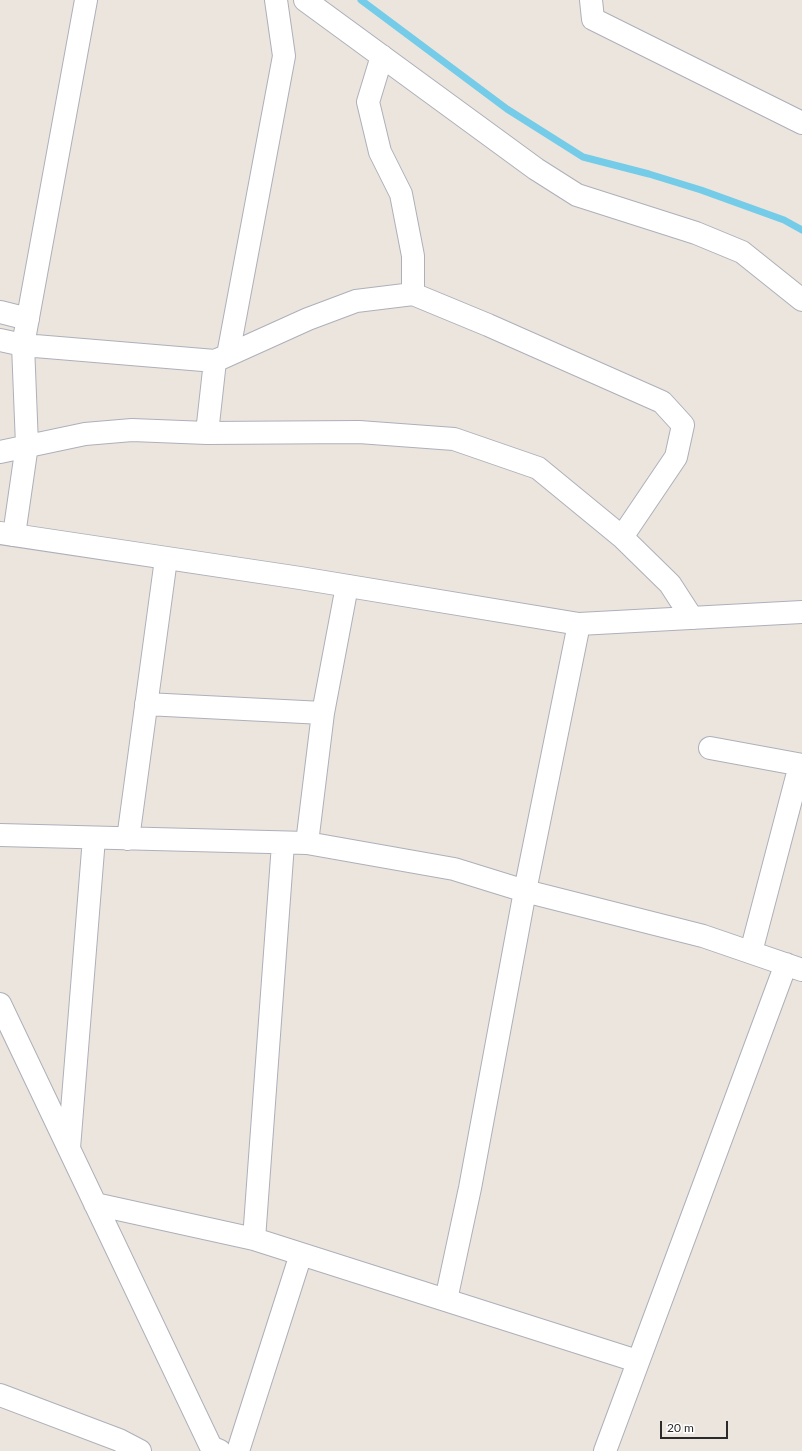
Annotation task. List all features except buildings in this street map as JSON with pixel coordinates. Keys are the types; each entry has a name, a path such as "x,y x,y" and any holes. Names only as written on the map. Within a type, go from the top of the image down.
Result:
{"street":[{"path":"86,0 23,345 27,445 7,534 347,586 580,624 802,612"},
{"path":"207,434 284,56 276,0"},
{"path":"305,0 536,169 577,195 696,233 742,252 802,300"},
{"path":"591,0 593,19 802,123"},
{"path":"382,56 368,102 380,152 401,194 413,256 413,294"},
{"path":"0,340 23,345 222,358 308,319 356,301 413,294 488,325 662,402 683,425 676,456 622,537"},
{"path":"0,312 28,319"},
{"path":"0,452 84,434 132,430 207,434 359,432 454,439 538,468 622,537 670,584 692,618"},
{"path":"128,839 166,558"},
{"path":"307,843 323,713 347,586"},
{"path":"446,1300 470,1188 525,891 580,624"},
{"path":"146,704 323,713"},
{"path":"710,748 801,765 751,952"},
{"path":"0,835 283,844 307,843 454,869 525,891 703,936 794,967 637,1361 605,1451"},
{"path":"69,1149 94,838"},
{"path":"254,1239 283,844"},
{"path":"0,1004 213,1450"},
{"path":"95,1204 254,1239 637,1361"},
{"path":"238,1451 301,1254"},
{"path":"0,1395 119,1440 140,1451"}],"waterway":[{"path":"361,0 507,109 583,157 649,174 701,190 784,220 802,230"}]}
